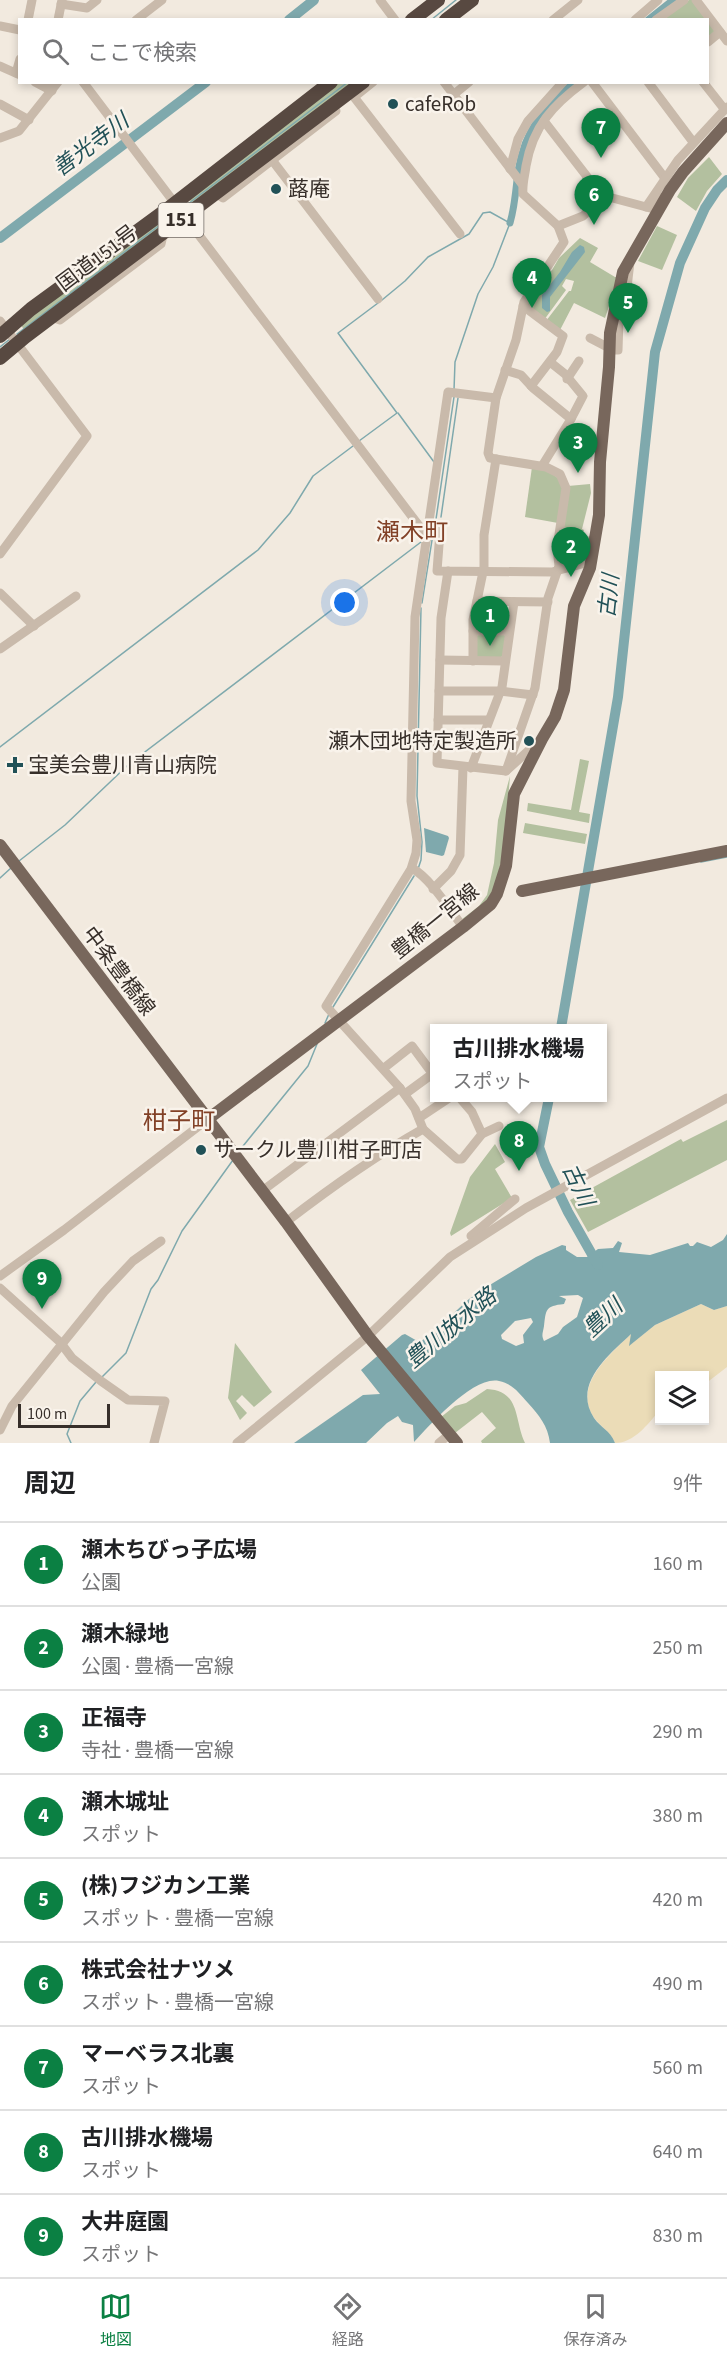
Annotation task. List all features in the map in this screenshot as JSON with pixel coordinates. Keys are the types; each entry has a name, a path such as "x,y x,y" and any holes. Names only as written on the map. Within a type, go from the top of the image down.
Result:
{"highway":[{"path":"415,18 438,0"},
{"path":"449,18 472,0"},
{"name":"国道151号","path":"2,329 144,226 328,84"},
{"name":"国道151号","path":"0,358 360,84"}],"main road":[{"name":"豊橋一宮線","path":"208,1119 320,1035 334,1014 463,927 490,904 497,894 506,866 514,794 555,717 564,690 574,606 590,568 599,515 600,462 611,328 622,276 670,190 696,156 727,123"},
{"name":"中条豊橋線","path":"0,845 208,1119"},
{"path":"522,891 727,851"},
{"path":"208,1119 368,1335 454,1439"}],"street":[{"path":"28,18 32,0"},
{"path":"58,18 61,2 87,8 97,0"},
{"path":"380,0 394,18"},
{"path":"556,18 578,0"},
{"path":"638,18 662,4 684,0"},
{"path":"696,0 727,41"},
{"path":"138,18 156,2"},
{"path":"656,18 662,4"},
{"path":"0,26 18,30"},
{"path":"709,41 720,32"},
{"path":"0,66 18,74"},
{"path":"84,84 355,443 429,534"},
{"path":"196,186 195,180 320,84"},
{"path":"215,193 223,198 370,84"},
{"path":"445,84 522,183"},
{"path":"453,95 467,84"},
{"path":"511,171 518,139 525,126 537,108 561,84"},
{"path":"506,771 533,695 548,602 558,571 557,548 566,488 560,474 542,466 496,459 488,455 496,398 516,340 523,306 546,267 563,246 564,239 558,226 525,197 522,183 530,145 555,104 581,84"},
{"path":"594,84 664,177"},
{"path":"650,84 693,142"},
{"path":"646,207 664,177 693,142 726,109 705,84"},
{"path":"0,138 19,131 51,87"},
{"path":"354,97 460,234"},
{"path":"0,104 29,120"},
{"path":"544,121 599,192 605,196 650,208 670,190"},
{"path":"272,160 378,298"},
{"path":"558,226 583,216 605,196"},
{"path":"523,306 562,336 557,352 531,386"},
{"path":"0,554 87,436 17,344 2,329"},
{"path":"590,338 610,348"},
{"path":"542,466 583,396 565,374 550,362"},
{"path":"567,379 579,362"},
{"path":"505,370 520,375 571,419"},
{"path":"496,398 448,392 442,465 415,617 410,792 417,840 415,870 326,1005 403,1091 415,1108 423,1129 457,1159 462,1159 482,1134 500,1126"},
{"path":"545,412 552,403"},
{"path":"473,661 473,632 483,571 484,535 496,459"},
{"path":"429,534 440,533 434,571 558,571 582,564 594,536"},
{"path":"448,571 441,618 437,763 506,771 542,739"},
{"path":"0,593 34,626"},
{"path":"0,649 76,596"},
{"path":"477,601 548,602"},
{"path":"433,889 451,871 460,855 467,768 500,691 514,602"},
{"path":"473,632 510,631"},
{"path":"440,660 505,661"},
{"path":"439,691 500,691 533,695"},
{"path":"438,720 488,720"},
{"path":"514,794 518,736"},
{"path":"415,870 463,927"},
{"path":"384,1068 412,1046 430,1068"},
{"path":"262,1191 403,1091 430,1075"},
{"path":"237,1443 368,1335 456,1253 526,1208 727,1098"},
{"path":"418,1118 443,1102"},
{"path":"463,1102 472,1112 482,1134"},
{"path":"0,1276 64,1230 208,1119"},
{"path":"286,1222 344,1178 392,1146 423,1129"},
{"path":"456,1253 462,1244 515,1199"},
{"path":"0,1430 12,1406 133,1261 161,1240"},
{"path":"0,1287 62,1345 72,1358 128,1400 165,1401 154,1443"},
{"path":"439,1443 454,1439"}],"green space":[{"path":"692,0 706,18 665,18"},
{"path":"709,22 716,31 709,39"},
{"path":"337,84 356,84 193,204 187,197"},
{"path":"709,157 722,174 707,191 696,211 677,197 688,178"},
{"path":"165,216 171,223 25,331 20,324"},
{"path":"657,226 677,235 662,270 638,261"},
{"path":"580,238 598,248 590,262 615,277 619,277 605,318 574,303 559,332 546,321 571,291 574,281 566,279 562,286 566,290 544,320 527,306 527,302 538,283"},
{"path":"532,467 551,472 563,483 558,523 525,517"},
{"path":"590,484 591,493 582,529 584,530 577,560 579,561 564,567 559,550 568,486"},
{"path":"479,633 503,633 506,637 504,655 500,658 478,658 475,655 476,637"},
{"path":"580,759 589,761 579,812 590,814 589,823 527,811 528,803 571,810"},
{"path":"510,776 504,850 493,896 462,921 479,906 487,895 494,863 498,820"},
{"path":"525,823 587,834 585,844 523,833"},
{"path":"727,1120 727,1160 588,1232 570,1200 681,1139 683,1142"},
{"path":"495,1144 505,1162 495,1169 512,1198 451,1236 450,1233 470,1177"},
{"path":"235,1343 272,1392 254,1407 242,1395 236,1401 247,1413 240,1420 228,1398"},
{"path":"487,1389 506,1395 511,1401 525,1443 482,1443 481,1441 496,1428 482,1412 455,1433 441,1417 455,1406 466,1403"}],"sand":[{"path":"701,1304 714,1310 727,1306 727,1367 709,1381 709,1371 655,1371 655,1416 634,1436 615,1443 595,1419 589,1406 588,1394 591,1382 605,1360 632,1333 630,1345 655,1325"}],"water":[{"path":"580,245 584,247 585,252 550,297 550,311 547,312 542,308 542,295 572,252"},
{"path":"424,828 448,836 444,855 426,852"},
{"path":"727,1234 727,1306 714,1310 701,1304 655,1325 629,1346 631,1334 604,1361 590,1382 587,1393 588,1405 594,1418 611,1435 615,1443 550,1443 545,1426 536,1412 515,1389 499,1381 489,1381 465,1393 414,1442 413,1425 402,1422 398,1416 366,1443 294,1443 363,1395 380,1394 361,1370 402,1335 405,1334 419,1342 448,1329 444,1322 469,1299 536,1257 562,1245 577,1257 587,1257 598,1249 613,1248 618,1241 622,1243 619,1252 650,1255 688,1243 690,1246 697,1242 711,1247 723,1240","holes":["578,1295 583,1298 577,1317 563,1327 558,1334 544,1341 542,1334 548,1310 553,1306 564,1304 566,1299 559,1296","531,1318 533,1322 523,1335 524,1343 516,1346 502,1339 501,1335 515,1321"]}],"waterway":[{"name":"善光寺川","path":"292,18 314,0"},
{"path":"434,18 456,0"},
{"path":"650,18 673,0"},
{"name":"善光寺川","path":"0,238 203,84"},
{"path":"184,207 345,84"},
{"path":"510,223 525,143 537,121 572,84"},
{"name":"古川","path":"562,1024 618,697 655,352 680,263 705,208 727,180"},
{"path":"17,334 177,212"},
{"path":"382,300 405,281 428,257 469,234 483,213 490,212 510,223 493,267 478,294 455,362 454,390"},
{"path":"359,441 397,413 338,333 378,303"},
{"path":"0,347 10,339"},
{"path":"435,526 454,397"},
{"path":"441,517 458,398"},
{"path":"398,413 434,462"},
{"path":"0,747 258,550 290,513 313,476 353,446"},
{"path":"422,603 433,534"},
{"path":"19,861 65,825 129,764 421,542"},
{"path":"418,869 422,842 417,796 421,608"},
{"path":"701,862 727,857"},
{"path":"0,878 11,868"},
{"path":"333,1007 414,876"},
{"path":"325,1023 329,1014"},
{"path":"239,1151 308,1066 317,1044"},
{"name":"古川","path":"548,1102 539,1147 568,1212 598,1265"},
{"path":"102,1377 126,1353 151,1289 158,1280 182,1231 233,1160"},
{"path":"71,1443 67,1434 80,1401 96,1382"}],"place":[{"name":"cafeRob","path":"393,104"},
{"name":"マーベラス北裏","path":"601,158"},
{"name":"蕗庵","path":"276,189"},
{"name":"株式会社ナツメ","path":"594,225"},
{"name":"瀬木城址","path":"532,308"},
{"name":"(株)フジカン工業","path":"628,333"},
{"name":"正福寺","path":"578,473"},
{"name":"瀬木緑地","path":"571,577"},
{"name":"瀬木ちびっ子広場","path":"490,646"},
{"name":"瀬木団地特定製造所","path":"529,741"},
{"name":"宝美会豊川青山病院","path":"15,765"},
{"name":"サークル豊川柑子町店","path":"201,1150"},
{"name":"古川排水機場","path":"519,1171"},
{"name":"大井庭園","path":"42,1309"}],"district":[{"name":"瀬木町","path":"412,532"},
{"name":"柑子町","path":"179,1121"}],"water label":[{"name":"豊川","path":"603,1318"},
{"name":"豊川放水路","path":"451,1328"}]}
